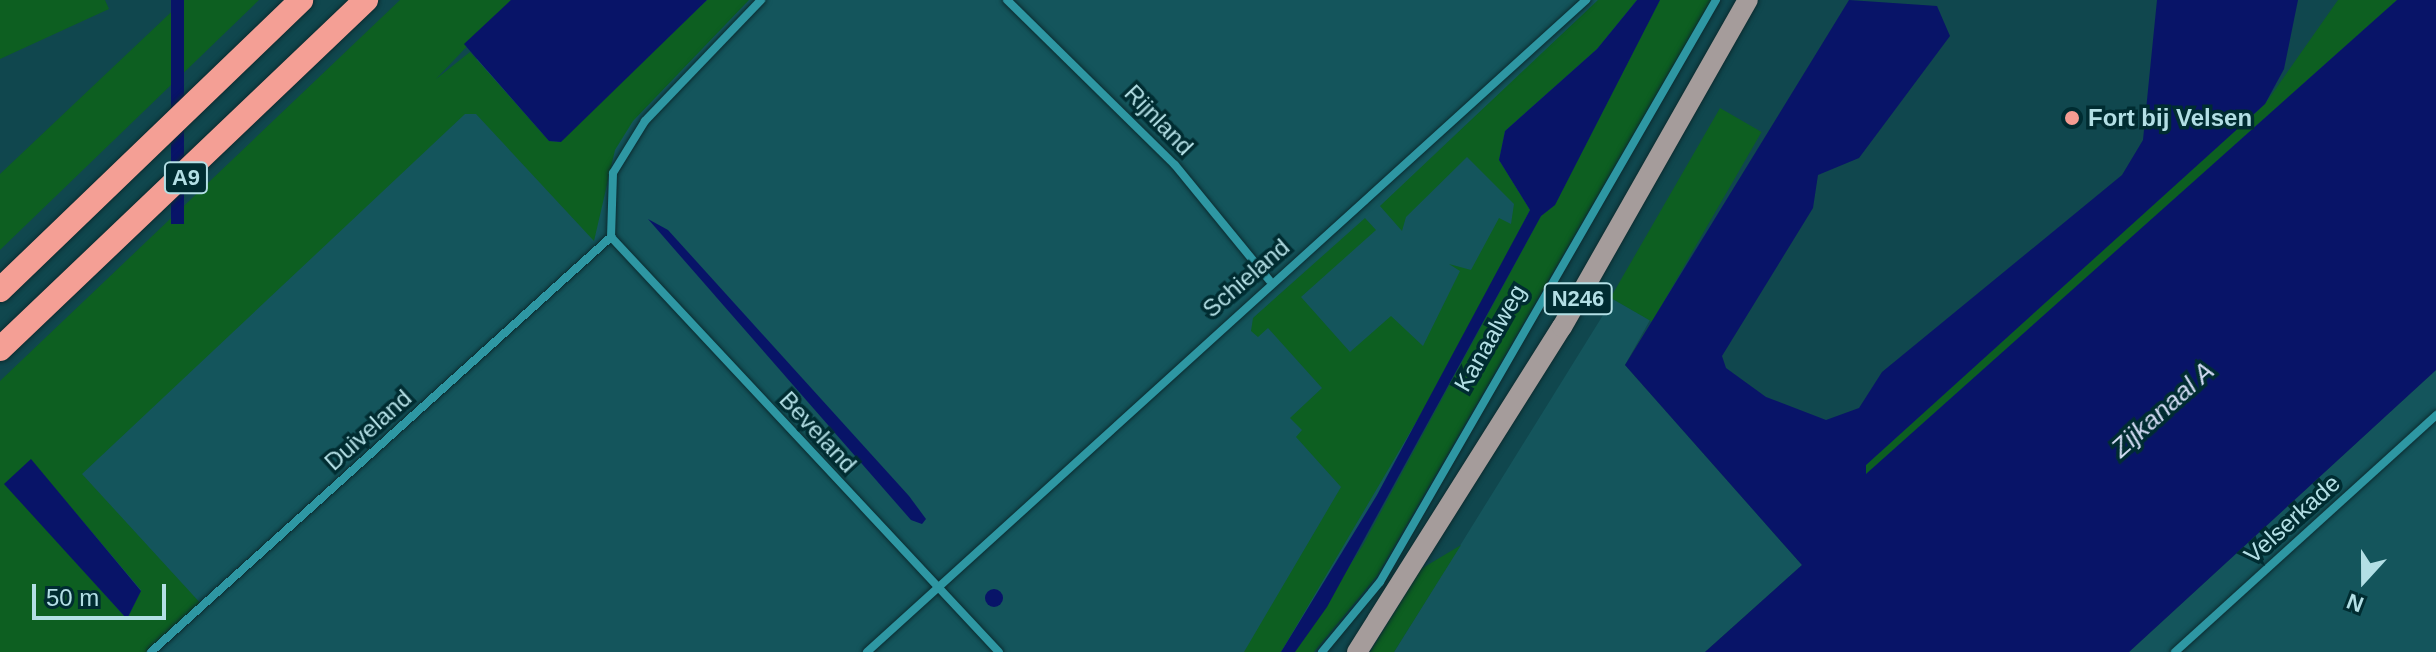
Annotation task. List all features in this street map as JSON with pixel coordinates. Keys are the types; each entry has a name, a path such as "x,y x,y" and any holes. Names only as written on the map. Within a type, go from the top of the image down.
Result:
{"highway":[{"name":"A9","path":"0,290 301,0"},
{"name":"A9","path":"0,349 366,0"}],"main road":[{"name":"N246","path":"1357,652 1562,327 1748,0"}],"street":[{"path":"611,237 613,173 645,121 761,0"},
{"name":"Rijnland","path":"1007,0 1175,165 1269,280"},
{"name":"Schieland","path":"867,652 1269,280 1357,215 1586,0"},
{"name":"Kanaalweg","path":"1322,652 1380,582 1716,0"},
{"name":"Beveland","path":"611,237 936,591 999,652"},
{"name":"Duiveland","path":"151,652 611,237"},
{"name":"Velserkade","path":"2175,652 2436,415"}],"shaded area":[{"path":"688,0 1660,0 1295,652 0,652 0,506 517,21"},
{"path":"1613,299 1650,320 1625,365 1802,565 1705,652 1394,652"},
{"path":"2436,370 2436,652 2129,652 2378,423"}],"green space":[{"path":"0,0 105,0 109,9 0,59"},
{"path":"184,0 259,0 0,250 0,174"},
{"path":"400,0 511,0 436,79 470,52 549,141 560,142 707,0 749,0 633,121 615,150 594,241 476,114 465,114 82,474 203,606 152,652 0,652 0,381","holes":["31,460 141,590 127,619 5,484"]},
{"path":"1598,0 1637,0 1597,49 1505,131 1499,160 1530,210 1449,366 1281,652 1244,652 1341,487 1296,437 1302,430 1290,418 1322,388 1268,328 1258,337 1251,331 1253,318 1365,218 1376,230 1301,297 1350,352 1391,316 1423,346 1460,271 1449,264 1471,270 1499,218 1511,224 1514,204 1467,157 1406,217 1402,231 1380,206"},
{"path":"1660,0 1711,0 1377,576 1314,652 1295,652 1363,545 1541,216 1555,205"},
{"path":"2338,0 2397,0 1866,474 1866,465 2265,104"},
{"path":"1720,108 1762,132 1652,322 1610,298"},
{"path":"1461,545 1394,652 1370,652 1421,569"}],"water":[{"path":"171,0 184,0 184,224 171,224"},
{"path":"511,0 707,0 561,142 549,141 464,44"},
{"path":"1637,0 1660,0 1555,205 1541,216 1327,607 1295,652 1281,652 1377,495 1530,210 1499,160 1505,131 1597,49"},
{"name":"Zijkanaal A","path":"1849,0 1937,6 1950,36 1859,158 1818,175 1813,208 1722,356 1726,368 1766,397 1826,420 1859,408 1882,372 2122,175 2143,140 2157,0 2298,0 2284,69 2265,104 1866,465 1866,474 2397,0 2436,0 2436,370 2129,652 1705,652 1802,565 1625,365"},
{"path":"648,219 668,230 909,496 926,519 922,524 911,520"},
{"path":"31,459 141,591 127,619 4,484"},
{"path":"994,589 1003,598 994,607 985,598"}],"place":[{"name":"Fort bij Velsen","path":"2072,118"}]}
